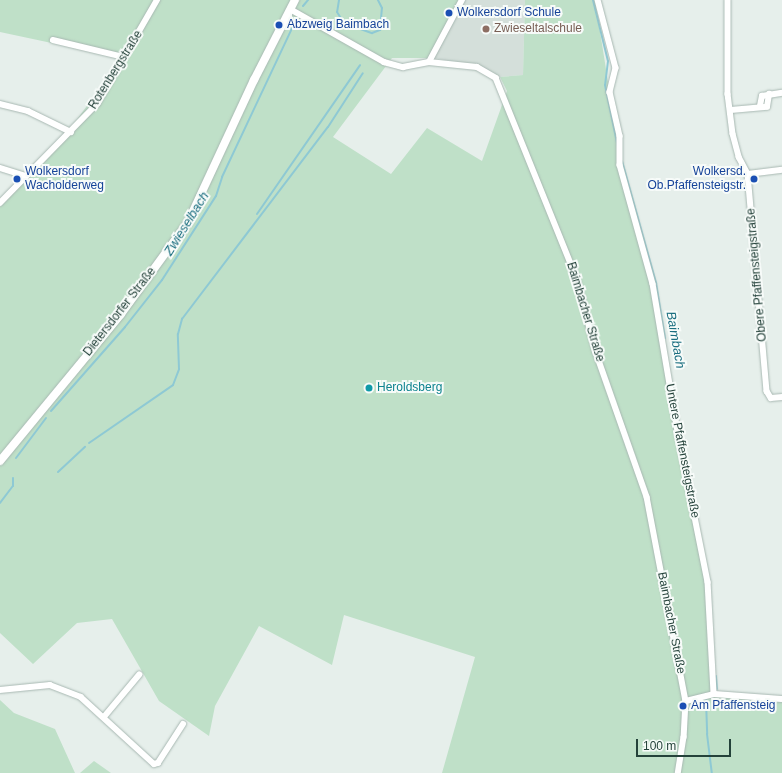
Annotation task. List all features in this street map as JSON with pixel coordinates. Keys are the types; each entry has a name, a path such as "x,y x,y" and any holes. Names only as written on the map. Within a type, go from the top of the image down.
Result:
{"street":[{"name":"Rotenbergstraße","path":"0,203 97,104 157,0"},
{"name":"Dietersdorfer Straße","path":"0,460 121,314 188,222 295,0"},
{"path":"429,62 462,0"},
{"name":"Untere Pfaffensteigstraße","path":"598,0 616,68 610,92 620,136 620,165 653,284 679,438 708,582 714,694"},
{"name":"Obere Pfaffensteigstraße","path":"728,0 730,110 739,157 748,174 767,391 771,398 782,397"},
{"name":"Baimbacher Straße","path":"290,8 384,62 403,68 429,62 477,67 496,78 524,142 577,278 596,352 647,497 686,701 684,737 678,773"},
{"path":"53,40 124,56"},
{"path":"730,110 760,106 762,96 782,93"},
{"path":"0,104 28,112 70,132"},
{"path":"0,168 26,176"},
{"path":"748,174 782,170"},
{"path":"104,717 139,675"},
{"path":"0,690 34,685 63,688 81,696 154,764 158,763 183,724"},
{"path":"686,701 714,694 782,699"}],"shaded area":[{"name":"Zwieseltalschule","path":"463,0 525,0 523,75 500,77 479,66 434,58"}],"green space":[{"path":"0,0 463,0 434,58 392,58 333,137 391,174 427,128 482,161 507,91 500,77 523,75 525,0 595,0 626,195 654,282 706,582 713,691 782,699 782,773 442,773 475,657 344,615 332,665 259,626 215,706 209,736 159,701 112,619 77,623 33,664 0,633 0,207 70,129 122,58 0,32"},
{"path":"0,700 14,713 55,729 75,773 0,773"},
{"path":"94,761 111,773 80,773"}],"waterway":[{"name":"Zwieselbach","path":"303,6 308,0"},
{"name":"Zwieselbach","path":"339,0 337,12 344,23 372,33 380,30 382,8 378,0"},
{"name":"Baimbach","path":"593,0 608,61 605,85 618,148"},
{"name":"Zwieselbach","path":"51,411 125,327 162,280 216,196 222,177 296,20"},
{"path":"257,214 360,65"},
{"path":"89,443 173,385 179,369 178,334 182,319 328,127 363,73"},
{"name":"Baimbach","path":"622,161 656,283 665,338"},
{"name":"Zwieselbach","path":"16,458 46,418"},
{"path":"58,472 85,447"},
{"name":"Zwieselbach","path":"0,503 13,486 13,478"},
{"name":"Baimbach","path":"716,676 717,689"},
{"name":"Baimbach","path":"706,700 707,734 712,773"}],"place":[{"name":"Wolkersdorf Schule","path":"449,13"},
{"name":"Abzweig Baimbach","path":"279,25"},
{"name":"Zwieseltalschule","path":"486,29"},
{"name":"Wolkersdorf Wacholderweg","path":"17,179"},
{"name":"Wolkersd. Ob.Pfaffensteigstr.","path":"754,179"},
{"name":"Heroldsberg","path":"369,388"},
{"name":"Am Pfaffensteig","path":"683,706"}]}
